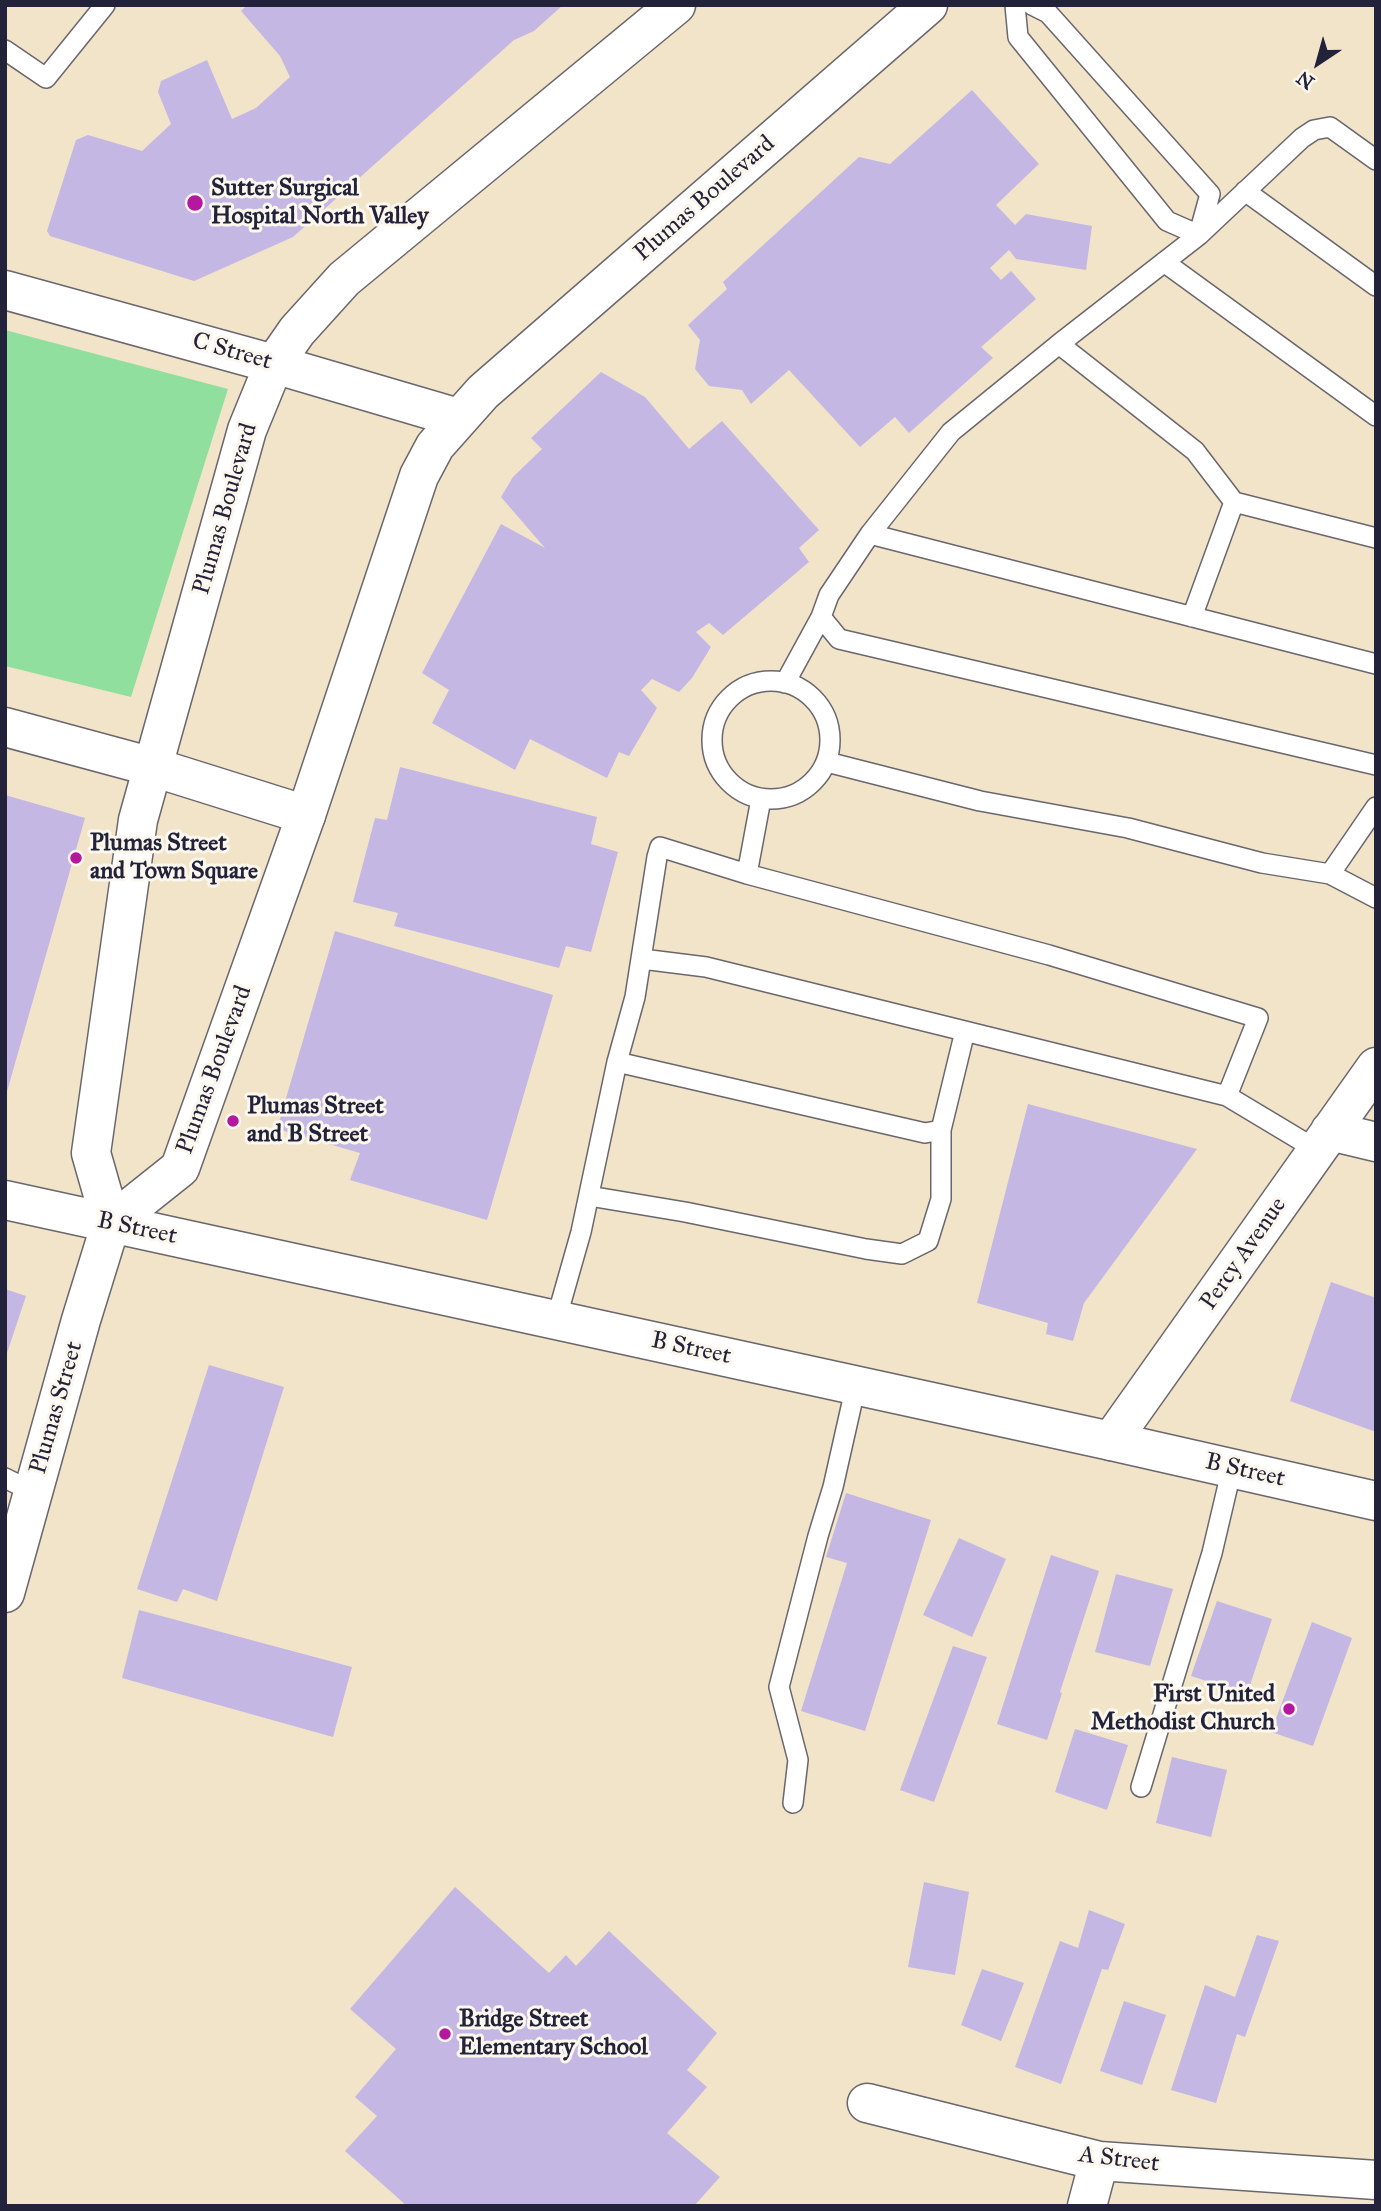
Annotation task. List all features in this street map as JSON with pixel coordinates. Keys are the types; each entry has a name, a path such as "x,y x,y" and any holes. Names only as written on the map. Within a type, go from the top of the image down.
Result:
{"street":[{"name":"Plumas Boulevard","path":"676,5 344,279 297,331 274,364 247,430 138,820 91,1153 111,1223 180,1168 306,815 419,476 435,446 483,392 513,365 928,5"},
{"name":"C Street","path":"5,290 458,418"},
{"path":"5,727 153,767 306,815"},
{"name":"Percy Avenue","path":"1111,1441 1376,1067"},
{"path":"1324,1141 1376,1142"},
{"name":"B Street","path":"5,1200 1376,1501"},
{"name":"Plumas Street","path":"5,1593 19,1485 81,1320 111,1223"},
{"name":"A Street","path":"867,2103 1099,2161 1376,2180"},
{"path":"1087,2206 1099,2161"}],"lane":[{"path":"5,50 46,78 105,5"},
{"path":"1014,5 1018,37 1167,221 1199,235"},
{"path":"1032,5 1048,13 1210,194 1199,235"},
{"path":"785,683 821,617 829,595 870,534 951,432 1199,235 1301,138 1314,130 1330,127 1376,160"},
{"path":"1245,191 1376,286"},
{"path":"1164,262 1376,416"},
{"path":"1059,344 1195,451 1234,502 1376,538"},
{"path":"1192,617 1234,502"},
{"path":"870,534 1376,664"},
{"path":"821,617 839,639 1376,765"},
{"path":"766,682 785,683 803,690 818,704 827,722 830,742 827,762 816,779 800,792 781,799 761,799 743,792 728,781 717,766 712,747 713,728 720,710 732,696 748,686 766,682"},
{"path":"827,762 980,801 1128,828 1262,863 1330,874 1376,898"},
{"path":"747,874 761,799"},
{"path":"1330,874 1376,807"},
{"path":"556,1320 589,1196 617,1062 635,997 660,847 747,874 1049,955 1258,1018 1227,1096"},
{"path":"642,959 706,967 1227,1096 1324,1141"},
{"path":"589,1196 902,1254 928,1241 941,1199 941,1130 965,1031"},
{"path":"617,1062 925,1133 941,1130"},
{"path":"793,1803 798,1760 779,1687 833,1487 856,1385"},
{"path":"1141,1787 1212,1553 1232,1468"}],"green space":[{"path":"5,330 228,389 131,697 5,666"}],"building":[{"path":"247,5 563,5 534,31 514,40 293,237 194,281 50,236 47,231 76,140 88,135 142,151 171,124 158,92 161,81 207,60 232,119 256,108 290,77 280,56 241,11"},
{"path":"972,90 1039,164 996,205 1015,225 1026,214 1092,226 1086,270 1016,259 1009,250 990,268 1001,280 1011,271 1036,299 981,347 993,358 909,433 895,417 860,447 789,370 751,404 742,390 709,386 695,369 700,340 688,325 727,289 723,282 859,157 890,164"},
{"path":"601,372 645,397 689,449 722,421 819,530 799,548 809,562 723,635 709,623 696,632 711,647 692,678 679,692 652,679 641,690 657,708 629,756 619,752 607,778 530,739 515,770 432,723 449,690 422,673 501,524 545,548 501,497 513,477 542,449 531,438"},
{"path":"400,767 597,817 591,844 618,852 591,952 566,946 559,968 394,926 398,913 353,902 375,818 387,820"},
{"path":"5,795 85,818 6,1095 5,1095"},
{"path":"335,931 553,995 487,1220 350,1180 360,1153 277,1129"},
{"path":"1028,1104 1197,1149 1084,1303 1073,1341 1046,1334 1048,1323 977,1303"},
{"path":"1331,1282 1376,1298 1376,1432 1290,1401"},
{"path":"5,1289 26,1296 6,1356 5,1355"},
{"path":"209,1365 284,1387 217,1601 183,1589 177,1602 137,1589"},
{"path":"846,1493 931,1520 865,1731 801,1711 847,1563 826,1557"},
{"path":"959,1538 1006,1559 972,1637 923,1615"},
{"path":"1051,1555 1099,1571 1047,1740 997,1724"},
{"path":"1116,1574 1173,1589 1150,1666 1095,1652"},
{"path":"1217,1601 1272,1619 1247,1694 1191,1676"},
{"path":"139,1610 352,1667 333,1737 122,1678"},
{"path":"1312,1622 1352,1638 1313,1746 1271,1732"},
{"path":"953,1646 987,1657 934,1802 900,1790"},
{"path":"1075,1729 1128,1745 1107,1810 1055,1792"},
{"path":"1172,1757 1227,1770 1211,1837 1156,1823"},
{"path":"924,1882 969,1892 955,1975 908,1967"},
{"path":"455,1887 549,1973 566,1955 576,1966 609,1931 717,2033 687,2070 707,2087 667,2133 720,2177 694,2206 407,2206 345,2151 377,2116 355,2097 396,2049 350,2009"},
{"path":"1089,1910 1125,1924 1108,1970 1102,1969 1061,2084 1015,2067 1060,1941 1078,1948"},
{"path":"1257,1935 1279,1941 1245,2037 1237,2034 1216,2103 1171,2090 1205,1985 1235,1997"},
{"path":"982,1969 1024,1983 1001,2041 961,2025"},
{"path":"1124,2001 1166,2015 1142,2085 1100,2071"}],"place":[{"name":"Sutter Surgical Hospital North Valley","path":"195,203"},
{"name":"Plumas Street and Town Square","path":"76,858"},
{"name":"Plumas Street and B Street","path":"233,1121"},
{"name":"First United Methodist Church","path":"1289,1709"},
{"name":"Bridge Street Elementary School","path":"445,2034"}]}
